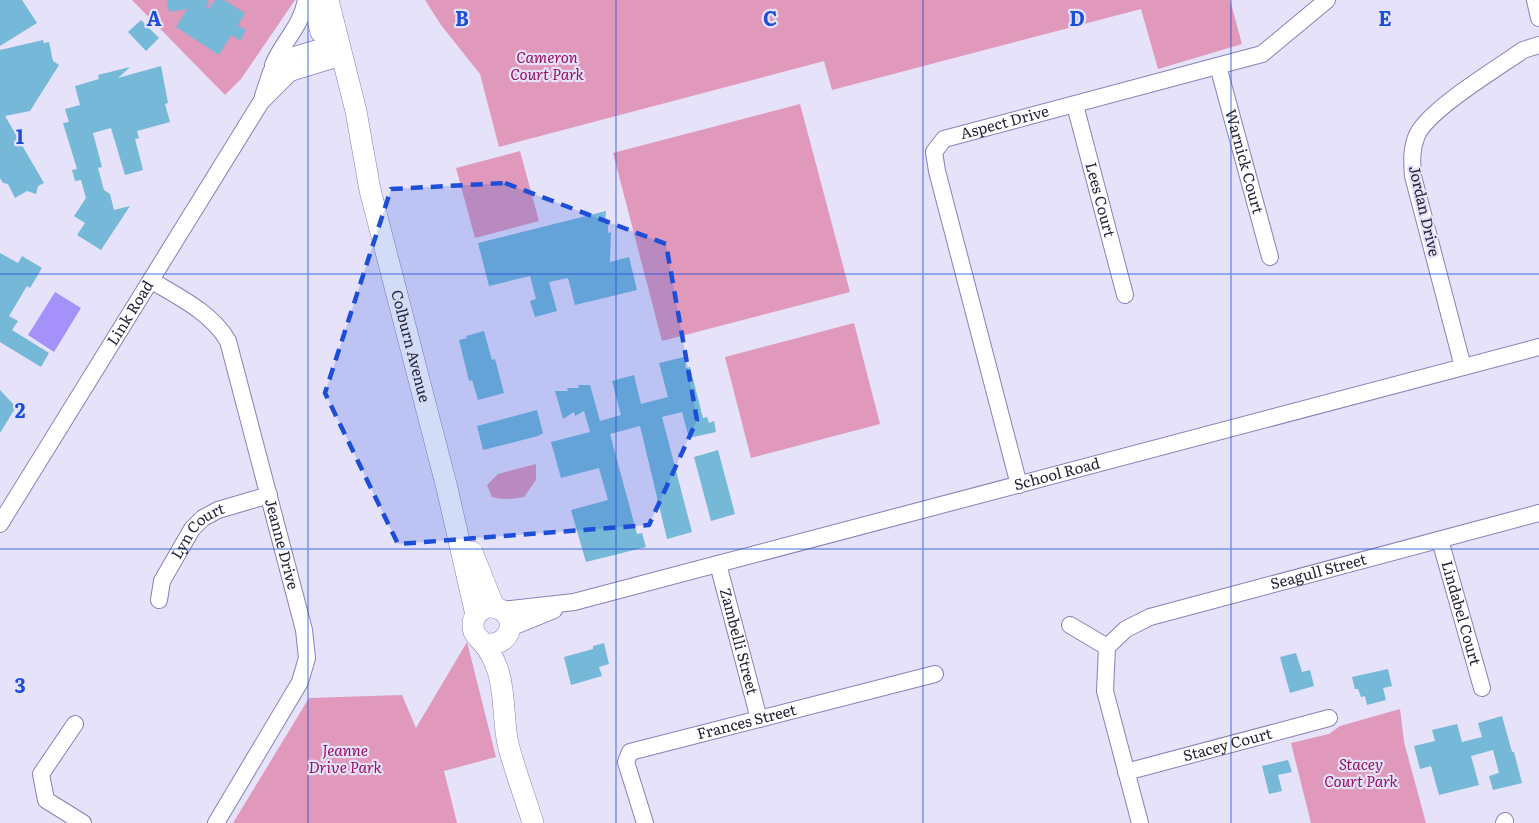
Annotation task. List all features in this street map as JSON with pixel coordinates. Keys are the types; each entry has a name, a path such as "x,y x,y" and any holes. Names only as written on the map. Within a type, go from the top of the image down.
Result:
{"main road":[{"name":"Colburn Avenue","path":"313,0 356,111 370,190 451,502 497,620 534,823"},
{"name":"Colburn Avenue","path":"328,0 333,51"},
{"name":"Colburn Avenue","path":"497,620 472,627 497,666 508,744 534,823"},
{"path":"483,643 495,644 497,620"}],"street":[{"name":"Link Road","path":"0,524 261,102 279,52 296,29 304,12 306,0"},
{"name":"Aspect Drive","path":"1019,485 934,152 944,139 1262,54 1327,0"},
{"path":"1535,0 1539,18"},
{"name":"Jordan Drive","path":"1463,367 1413,176 1411,155 1418,134 1430,116 1524,50 1539,45"},
{"name":"Link Road","path":"261,102 290,73 333,51"},
{"path":"271,72 288,57 333,51"},
{"name":"Warnick Court","path":"1218,66 1270,257"},
{"name":"Lees Court","path":"1075,105 1125,295"},
{"name":"Jeanne Drive","path":"152,280 212,320 228,341 304,630 307,658 300,682 216,823"},
{"name":"School Road","path":"497,620 574,602 1539,347"},
{"name":"Lyn Court","path":"159,600 162,581 192,529 203,518 218,510 269,495"},
{"name":"Seagull Street","path":"1107,647 1126,629 1150,617 1539,513"},
{"name":"Lindabel Court","path":"1440,540 1482,688"},
{"name":"Zambelli Street","path":"718,564 759,718"},
{"path":"1070,625 1107,647 1105,691 1140,823"},
{"name":"Frances Street","path":"645,823 626,762 630,752 935,674"},
{"name":"Stacey Court","path":"1126,772 1329,718"},
{"path":"75,724 41,774 46,800 83,823"}],"highlighted area":[{"path":"505,183 666,244 697,420 649,525 398,544 325,393 391,189"}],"green space":[{"path":"132,0 295,0 241,79 225,95"},
{"name":"Cameron Court Park","path":"425,0 1230,0 1242,44 1158,69 1141,9 832,90 824,61 499,147 480,74 441,25"},
{"path":"800,104 850,292 662,341 613,153"},
{"path":"520,151 539,221 475,238 456,168"},
{"path":"854,323 880,424 751,458 725,357"},
{"path":"536,464 536,480 524,497 499,499 492,497 487,485 498,474"},
{"name":"Jeanne Drive Park","path":"467,642 496,757 444,771 457,823 233,823 309,698 402,695 416,728"},
{"name":"Stacey Court Park","path":"1400,709 1404,742 1426,823 1311,823 1291,743 1329,734 1340,726"}],"shaded area":[{"path":"55,292 81,308 54,352 28,335"}],"building":[{"path":"0,0 22,0 37,23 0,46"},
{"path":"167,0 208,0 209,6 205,6 209,9 215,0 224,0 245,13 238,25 246,30 240,41 231,35 219,55 176,27 187,9 169,12"},
{"path":"141,20 159,38 146,51 128,32"},
{"path":"43,40 44,43 49,42 53,61 59,65 30,111 5,116 44,183 38,186 36,194 27,191 15,198 8,184 3,183 0,178 0,50"},
{"path":"161,66 168,103 165,104 170,122 137,131 139,138 135,139 143,170 125,175 111,128 93,133 102,167 98,168 104,190 110,194 114,210 130,206 101,250 77,235 85,223 74,216 86,198 81,180 75,181 72,170 77,169 63,123 69,122 65,109 80,105 75,86 99,79 98,75 130,67 118,78"},
{"path":"606,211 605,222 608,222 608,233 611,232 610,262 629,257 637,290 575,305 568,278 549,282 557,311 535,317 530,301 536,299 530,276 489,286 478,243"},
{"path":"0,253 18,263 22,256 42,268 30,288 27,286 9,316 18,321 12,330 49,353 41,367 0,342"},
{"path":"484,331 492,360 495,359 504,393 478,400 472,380 469,381 459,340"},
{"path":"684,357 686,368 690,367 703,418 707,417 709,423 714,421 716,432 689,438 682,412 662,417 692,532 667,539 640,426 610,434 637,534 642,533 646,547 586,562 571,510 608,500 599,468 561,478 551,442 590,432 584,411 575,416 574,412 563,419 555,391 568,391 567,388 590,385 600,421 621,415 612,381 634,375 641,404 668,397 659,363"},
{"path":"0,390 16,407 0,433"},
{"path":"537,410 543,433 483,450 477,426"},
{"path":"718,450 735,514 711,521 694,457"},
{"path":"604,643 609,664 599,667 602,676 571,685 564,657 593,649 593,646"},
{"path":"1296,653 1302,672 1310,670 1314,686 1290,693 1280,657"},
{"path":"1388,669 1392,686 1383,688 1386,700 1367,705 1365,696 1361,697 1358,689 1355,689 1352,677"},
{"path":"1502,716 1522,783 1493,790 1489,776 1499,773 1493,750 1471,756 1479,785 1439,795 1431,766 1420,769 1414,746 1435,741 1432,730 1457,724 1462,742 1482,737 1478,723"},
{"path":"1288,760 1292,772 1278,775 1282,791 1269,794 1262,766"}]}
